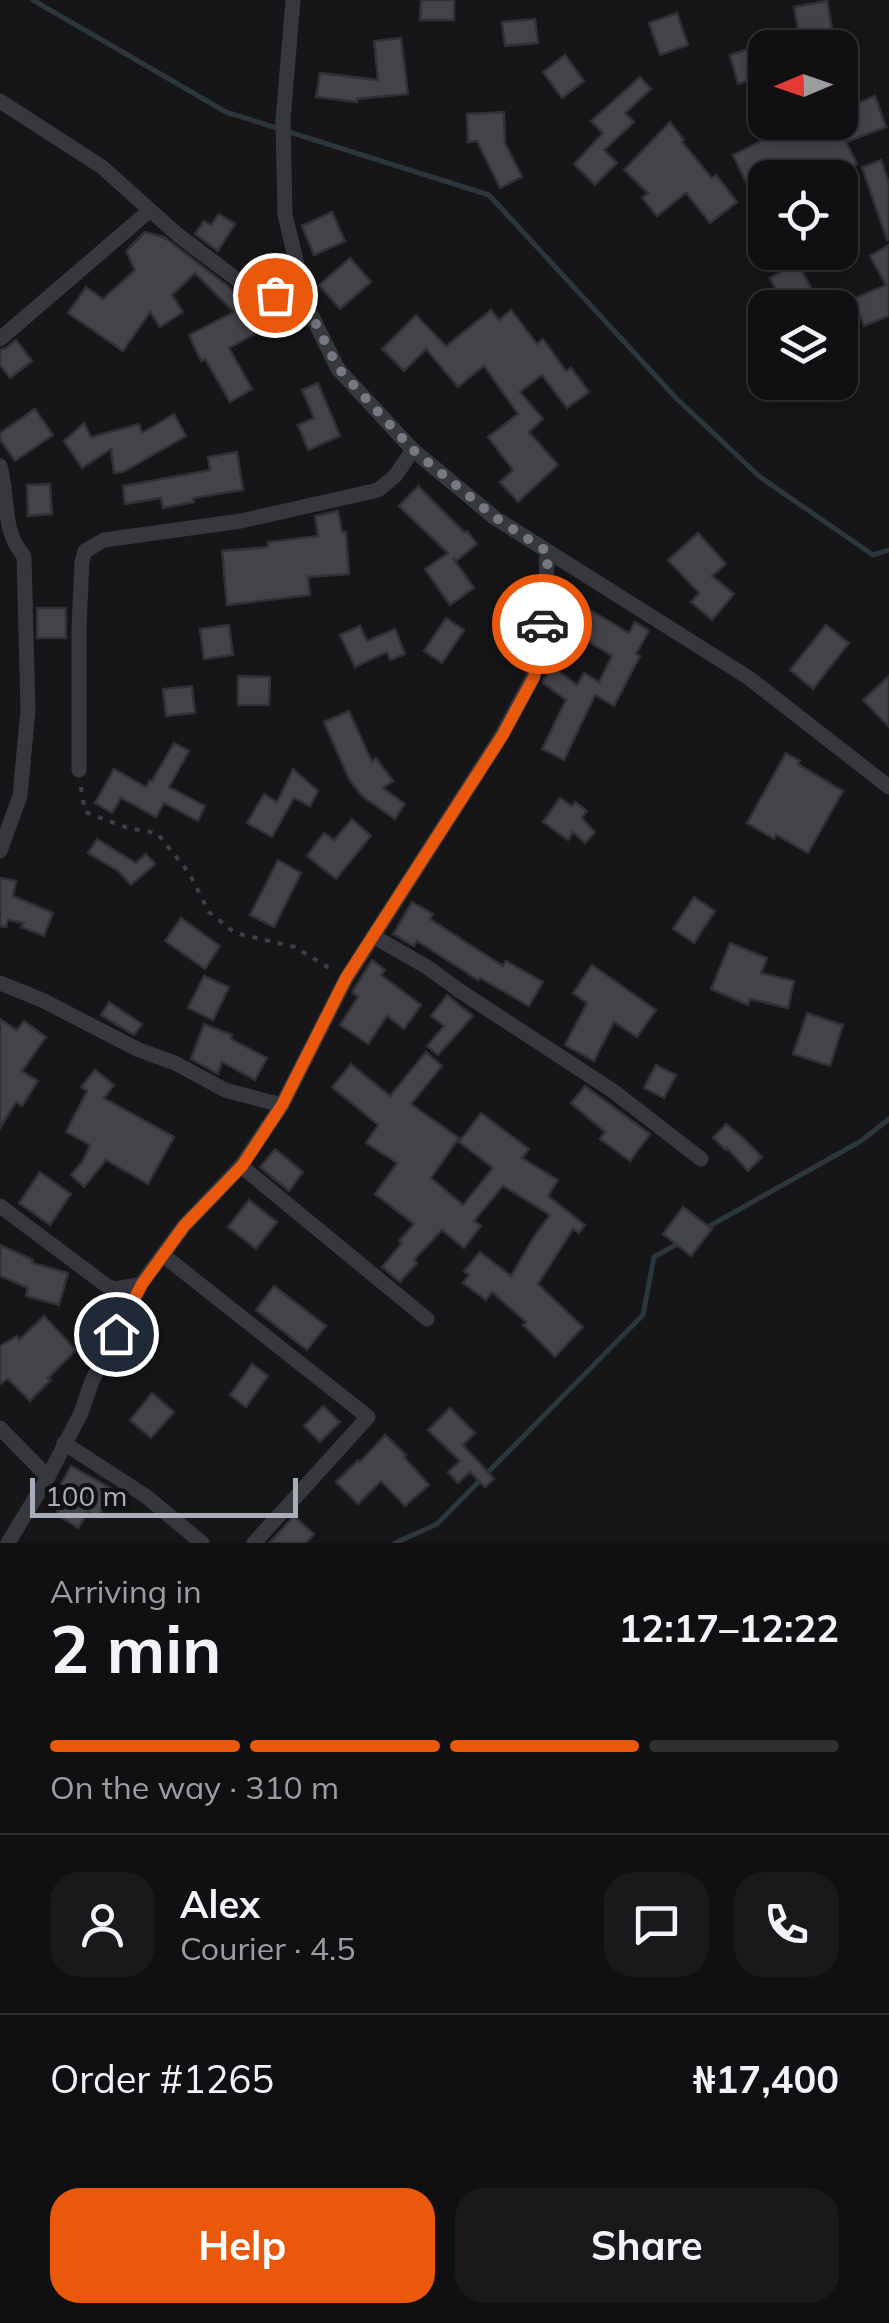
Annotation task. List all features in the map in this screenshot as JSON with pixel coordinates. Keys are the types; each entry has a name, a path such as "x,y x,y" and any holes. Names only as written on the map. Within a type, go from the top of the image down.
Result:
{"street":[{"path":"293,0 283,120 286,216 307,306 338,368 413,450 496,518 749,678 889,787"},
{"path":"0,101 102,167 178,235 244,284 307,306"},
{"path":"0,339 150,211"},
{"path":"79,770 78,627 85,551 104,540 241,521 378,490 395,476 413,450"},
{"path":"0,466 8,528 14,545 24,556 28,710 20,796 0,851"},
{"path":"8,1543 48,1476 142,1284 184,1226 242,1166 282,1105 346,978 502,736 534,677 546,599 548,552"},
{"path":"373,936 427,967 613,1092 701,1159"},
{"path":"0,982 226,1090 282,1105"},
{"path":"242,1166 427,1319"},
{"path":"0,1206 107,1286 115,1289 142,1284"},
{"path":"164,1256 368,1417 254,1543"},
{"path":"0,1428 48,1476"},
{"path":"64,1443 148,1497 202,1543"}],"path":[{"path":"79,770 85,812 128,828 157,833 189,873 210,912 235,933 295,947 346,978"}],"building":[{"path":"421,0 454,0 454,20 420,20"},
{"path":"827,1 832,29 798,30 794,7"},
{"path":"677,13 688,45 660,55 649,23"},
{"path":"535,19 538,43 505,46 502,22"},
{"path":"401,38 408,94 357,102 316,97 320,73 378,80 374,41"},
{"path":"748,49 748,81 738,84 730,55"},
{"path":"565,55 584,81 562,98 543,72"},
{"path":"640,77 651,89 625,113 634,122 604,150 617,163 595,185 574,164 603,133 591,121"},
{"path":"875,96 886,127 858,138 858,103"},
{"path":"504,112 505,143 522,177 500,188 477,141 468,142 467,114"},
{"path":"670,122 712,178 716,175 737,202 710,223 686,193 657,216 642,198 648,193 624,170"},
{"path":"763,140 851,140 846,142 855,160 748,160 746,182 733,155"},
{"path":"881,160 889,183 887,240 862,167"},
{"path":"332,212 345,241 314,255 302,226"},
{"path":"219,214 235,224 218,251 195,234 204,221 211,225"},
{"path":"145,232 164,237 229,287 240,299 257,333 229,348 252,389 230,402 205,359 201,361 189,335 234,312 195,273 172,295 183,312 160,327 150,312 123,351 68,313 86,287 103,299 135,270 126,251"},
{"path":"889,245 889,316 864,326 858,297 886,285 870,256"},
{"path":"350,258 371,282 340,309 319,285"},
{"path":"785,270 802,270 812,290 776,290 770,278"},
{"path":"491,310 499,320 511,310 537,344 543,339 566,371 571,368 589,392 567,408 542,375 520,392 543,419 529,432 558,465 518,502 500,482 513,470 488,437 518,414 484,366 458,387 426,349 404,371 382,349 416,315 446,346"},
{"path":"16,340 32,361 10,378 0,365 0,350"},
{"path":"318,383 340,436 308,450 298,425 314,418 302,390"},
{"path":"35,409 53,435 15,461 0,433"},
{"path":"174,414 186,436 123,472 114,473 111,449 82,468 64,441 84,423 91,437 139,424 142,433"},
{"path":"237,452 243,490 193,498 194,502 163,508 161,498 125,504 123,486 210,470 208,457"},
{"path":"50,484 52,514 28,516 27,485"},
{"path":"418,486 477,544 456,561 453,558 474,588 450,605 425,569 448,553 399,506"},
{"path":"338,511 342,532 346,532 349,574 308,577 310,595 227,605 222,551 268,547 268,542 318,536 315,516"},
{"path":"698,533 726,564 712,576 734,594 712,620 691,602 699,593 668,560"},
{"path":"585,607 629,633 635,622 649,631 614,706 595,695 564,760 542,749 566,700 543,683 544,679 553,667 577,685 584,673 599,682 612,656 571,631"},
{"path":"37,608 66,608 66,638 37,638"},
{"path":"446,618 464,630 442,663 424,651"},
{"path":"229,625 233,655 204,659 200,629"},
{"path":"826,625 849,643 813,689 790,670"},
{"path":"360,626 367,641 395,629 405,654 390,660 387,652 355,667 340,635"},
{"path":"238,676 270,677 269,705 238,705"},
{"path":"889,676 889,727 863,700"},
{"path":"192,686 195,713 166,716 163,689"},
{"path":"349,711 372,762 376,758 393,781 383,788 405,804 395,819 362,796 349,779 324,722"},
{"path":"174,743 189,751 169,787 205,806 198,821 164,803 156,817 121,798 112,813 95,803 114,769 146,787"},
{"path":"786,753 843,791 808,853 747,823"},
{"path":"293,769 318,791 310,806 294,798 272,837 247,823 264,794 277,802"},
{"path":"560,798 587,811 582,818 595,832 585,843 573,832 568,840 543,822"},
{"path":"352,819 371,836 336,879 307,856 324,833 334,840"},
{"path":"97,839 136,863 146,854 155,864 131,885 118,871 88,853"},
{"path":"278,860 301,873 274,927 250,915"},
{"path":"0,878 16,881 13,896 53,913 44,936 21,927 23,923 8,920 6,927 0,926"},
{"path":"694,897 715,911 694,943 673,929"},
{"path":"412,902 433,914 430,919 503,966 506,961 543,982 529,1006 478,980 417,941 414,946 393,934"},
{"path":"181,918 220,946 205,969 165,941"},
{"path":"730,943 767,958 761,973 794,981 788,1008 750,999 748,1005 711,989"},
{"path":"372,960 385,970 381,975 421,1005 404,1029 387,1016 368,1044 340,1025 358,997 352,992"},
{"path":"592,965 656,1010 637,1037 614,1022 594,1061 565,1045 587,1003 573,993"},
{"path":"204,976 229,987 213,1020 188,1008"},
{"path":"447,995 473,1016 438,1055 427,1046 444,1026 431,1016"},
{"path":"109,1002 142,1024 134,1035 101,1015"},
{"path":"807,1013 843,1025 830,1066 793,1054"},
{"path":"0,1019 17,1030 24,1021 46,1037 22,1071 38,1081 22,1106 16,1102 0,1128"},
{"path":"204,1024 232,1035 231,1039 267,1058 255,1080 222,1062 218,1074 191,1059"},
{"path":"426,1052 442,1066 411,1104 459,1138 431,1178 463,1205 493,1168 459,1142 481,1113 529,1149 522,1158 558,1180 548,1196 585,1225 579,1233 573,1229 538,1284 583,1327 555,1357 523,1325 526,1322 492,1292 486,1300 463,1283 469,1275 464,1271 480,1252 511,1276 550,1215 503,1186 474,1221 481,1226 464,1248 442,1230 400,1282 382,1267 414,1224 375,1194 397,1163 366,1143 378,1125 332,1087 351,1064 390,1096"},
{"path":"656,1065 676,1075 664,1098 644,1088"},
{"path":"95,1070 114,1085 104,1098 174,1137 148,1184 106,1160 84,1187 71,1175 90,1145 66,1132 87,1091 81,1087"},
{"path":"585,1086 650,1134 630,1161 600,1139 605,1132 571,1103"},
{"path":"726,1124 762,1157 748,1171 713,1138"},
{"path":"275,1149 303,1172 289,1191 260,1167"},
{"path":"40,1172 71,1194 50,1225 19,1203"},
{"path":"249,1200 277,1222 256,1249 228,1227"},
{"path":"683,1207 712,1229 691,1256 663,1234"},
{"path":"0,1245 33,1260 32,1263 68,1273 59,1305 26,1296 28,1288 0,1276"},
{"path":"274,1286 326,1326 307,1350 256,1310"},
{"path":"44,1316 76,1350 30,1401 8,1379 0,1384 0,1346 17,1336 19,1340"},
{"path":"252,1364 268,1376 246,1407 230,1395"},
{"path":"152,1393 174,1412 151,1438 130,1420"},
{"path":"323,1406 340,1422 320,1442 304,1426"},
{"path":"450,1408 475,1433 463,1445 494,1479 485,1487 470,1472 458,1483 448,1472 460,1461 428,1430"},
{"path":"385,1435 429,1485 405,1506 381,1481 358,1504 336,1482"},
{"path":"71,1466 114,1490 98,1517 88,1512 78,1528 56,1514 65,1499 56,1493"},
{"path":"294,1516 314,1534 306,1543 269,1543"}],"waterway":[{"path":"33,0 226,112 489,195 676,398 760,477 873,555 889,550"},
{"path":"706,1228 861,1141 889,1119"},
{"path":"395,1543 437,1524 643,1315 654,1257 679,1243"}],"way so far":[{"path":"275,295 307,306 338,368 413,450 496,518 548,552 542,624"}],"route":[{"path":"116,1334 142,1284 184,1226 242,1166 282,1105 346,978 502,736 534,677 542,624"}]}
